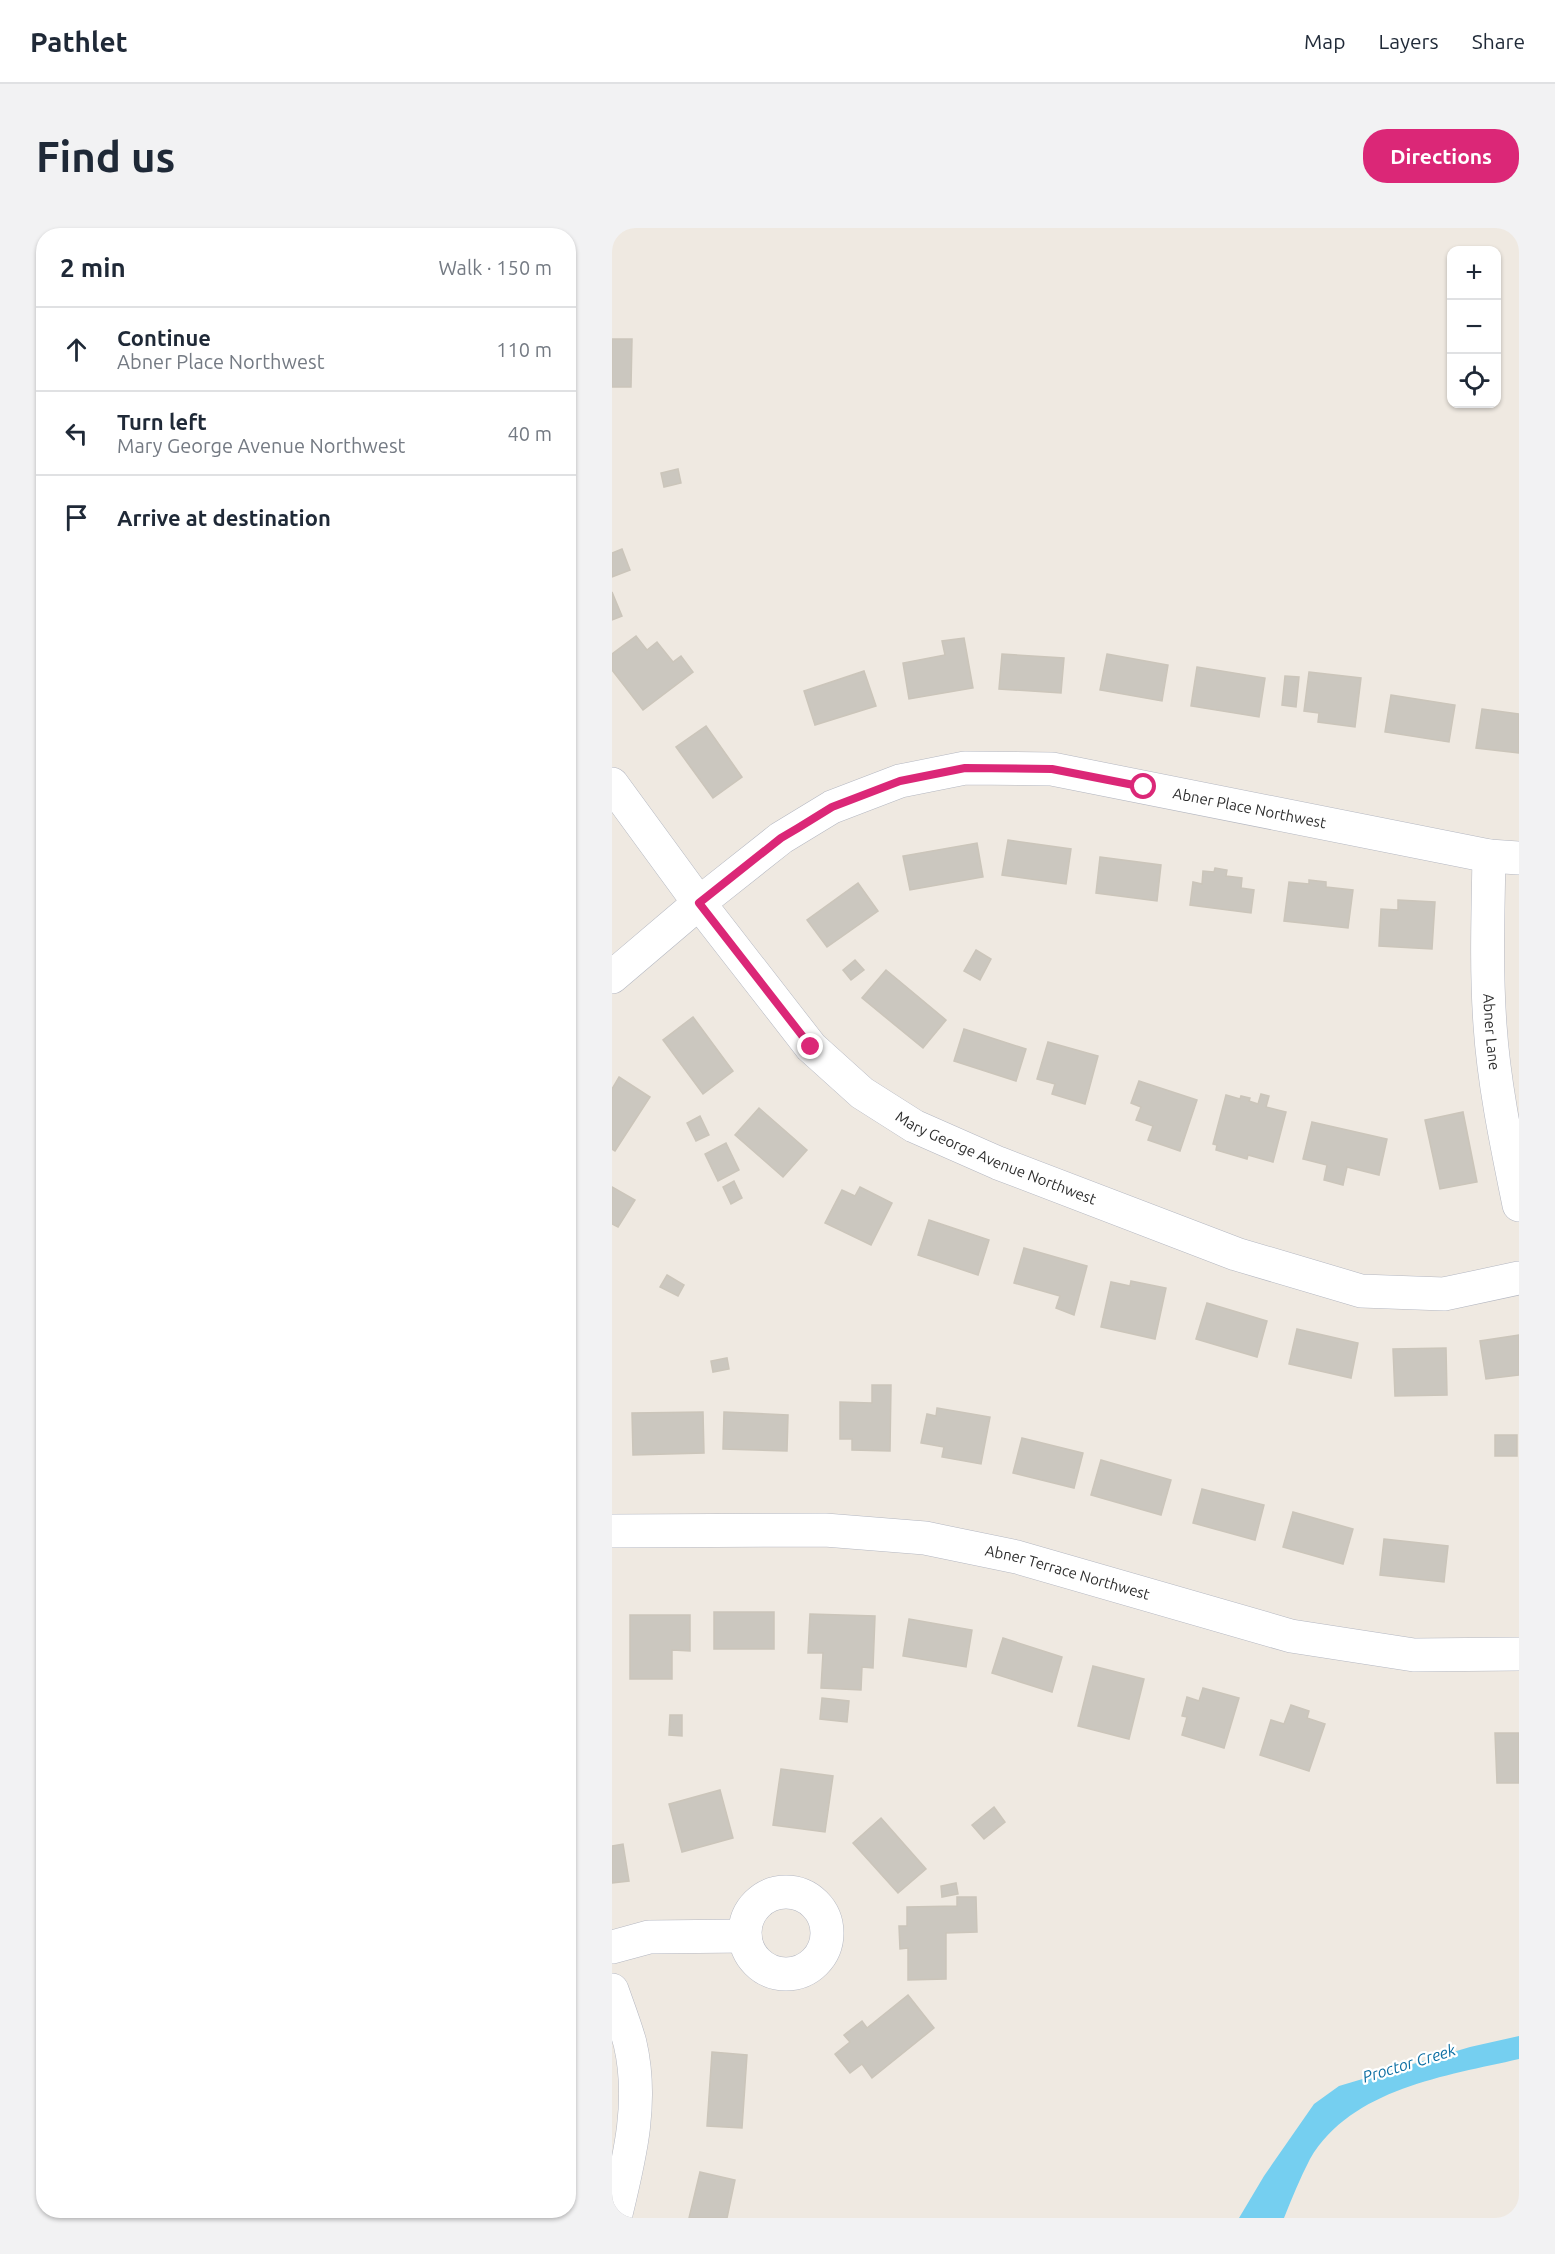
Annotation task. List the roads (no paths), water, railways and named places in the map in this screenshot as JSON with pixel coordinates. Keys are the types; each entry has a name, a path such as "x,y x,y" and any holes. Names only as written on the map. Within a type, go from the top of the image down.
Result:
{"street":[{"name":"Abner Place Northwest","path":"612,977 699,903 781,838 832,807 900,781 965,768 1052,769 1504,857"},
{"name":"Mary George Avenue Northwest","path":"612,784 699,903 811,1047 862,1093 914,1126 998,1163 1236,1254 1361,1291 1444,1294 1519,1278"},
{"name":"Abner Lane","path":"1504,857 1487,948 1490,1027 1504,1128 1519,1205"},
{"name":"Abner Terrace Northwest","path":"612,1531 825,1530 925,1538 1017,1557 1291,1636 1414,1655 1519,1654"},
{"path":"612,1947 649,1938 745,1936"},
{"path":"612,1990 630,2044 637,2103 631,2154 615,2218"}],"water":[{"path":"1519,2036 1519,2059 1432,2079 1375,2101 1350,2116 1328,2135 1310,2159 1284,2218 1239,2218 1264,2176 1314,2104 1339,2086 1470,2047"}],"water label":[{"name":"Proctor Creek","path":"1409,2063"}]}
